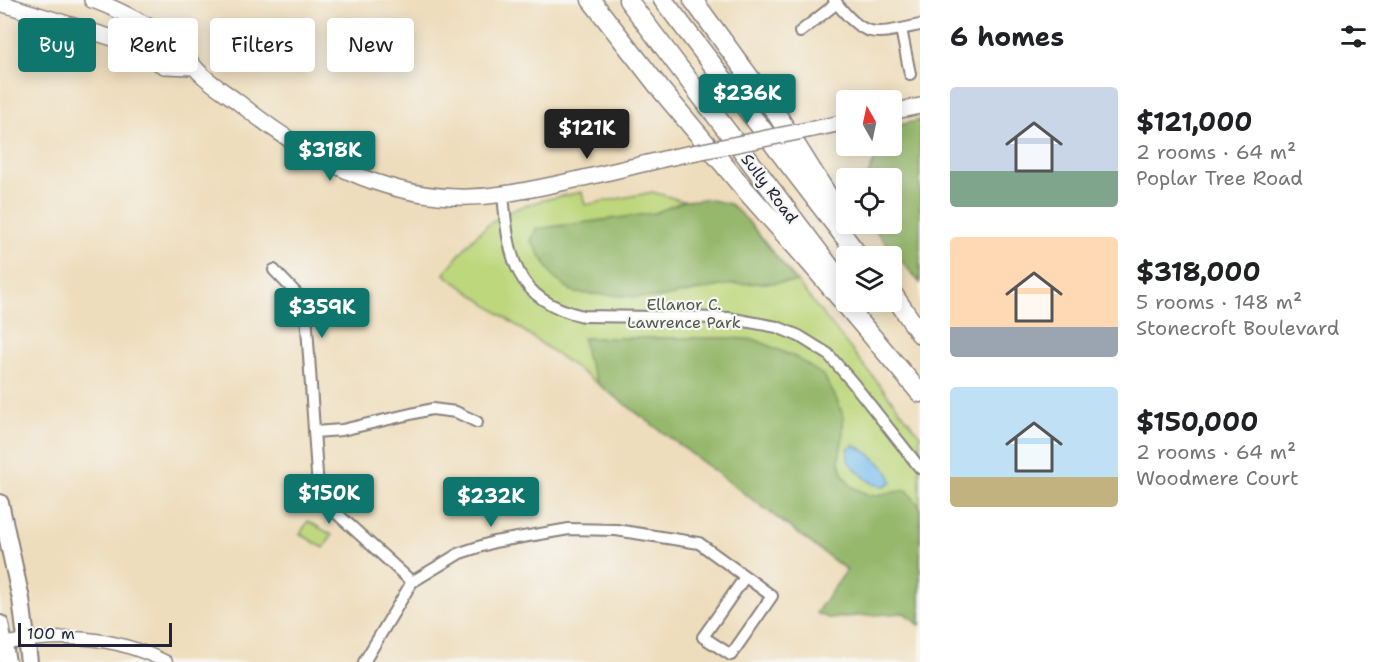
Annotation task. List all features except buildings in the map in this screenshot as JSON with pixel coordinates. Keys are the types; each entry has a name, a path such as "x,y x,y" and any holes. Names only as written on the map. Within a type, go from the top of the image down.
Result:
{"highway":[{"path":"591,0 725,167 920,393"},
{"name":"Sully Road","path":"628,0 836,276"},
{"name":"Sully Road","path":"663,0 851,246"},
{"path":"693,0 776,113 861,246"},
{"path":"902,308 920,335"},
{"path":"863,312 920,388"},
{"path":"902,312 920,335"}],"main road":[{"path":"92,0 131,18"},
{"path":"0,3 108,37"},
{"path":"198,70 285,137 352,174 389,187 449,197 503,195 836,124"},
{"path":"902,110 920,106"},
{"path":"0,503 21,599 29,662"},
{"path":"0,624 7,662"}],"street":[{"path":"800,32 836,1 850,20 865,30 884,33 920,25"},
{"path":"901,29 910,74"},
{"path":"503,195 508,241 515,268 541,298 564,312 583,316 728,318 777,327 799,336 828,354 854,383 920,468"},
{"path":"274,270 297,294 306,312 318,489 333,510 412,582"},
{"path":"314,432 342,430 432,409 456,412 477,422"},
{"path":"365,662 412,582 460,553 494,542 569,529 616,530 699,543 745,576 772,596 731,655 702,637 745,576"},
{"path":"2,644 27,639 72,637 99,639 133,648 166,662"}],"green space":[{"path":"920,120 920,283 902,262 902,246 889,246 878,234 902,234 902,168 871,168 876,156 902,156 902,124"},
{"name":"Ellanor C. Lawrence Park","path":"582,192 585,205 653,192 747,220 920,435 920,625 622,401 444,274 474,238 501,216 528,205"},
{"path":"706,199 730,204 747,220 797,282 732,284 658,298 575,293 554,278 531,241 536,229 655,213 684,201"},
{"path":"583,338 756,340 797,358 824,376 843,415 839,461 843,475 851,486 870,496 907,490 920,507 920,625 904,613 828,618 816,613 847,570 598,384 586,356"},
{"path":"308,521 332,535 324,548 300,534"}],"water":[{"path":"854,445 882,465 892,481 881,486 863,476 848,461 848,449"}]}
